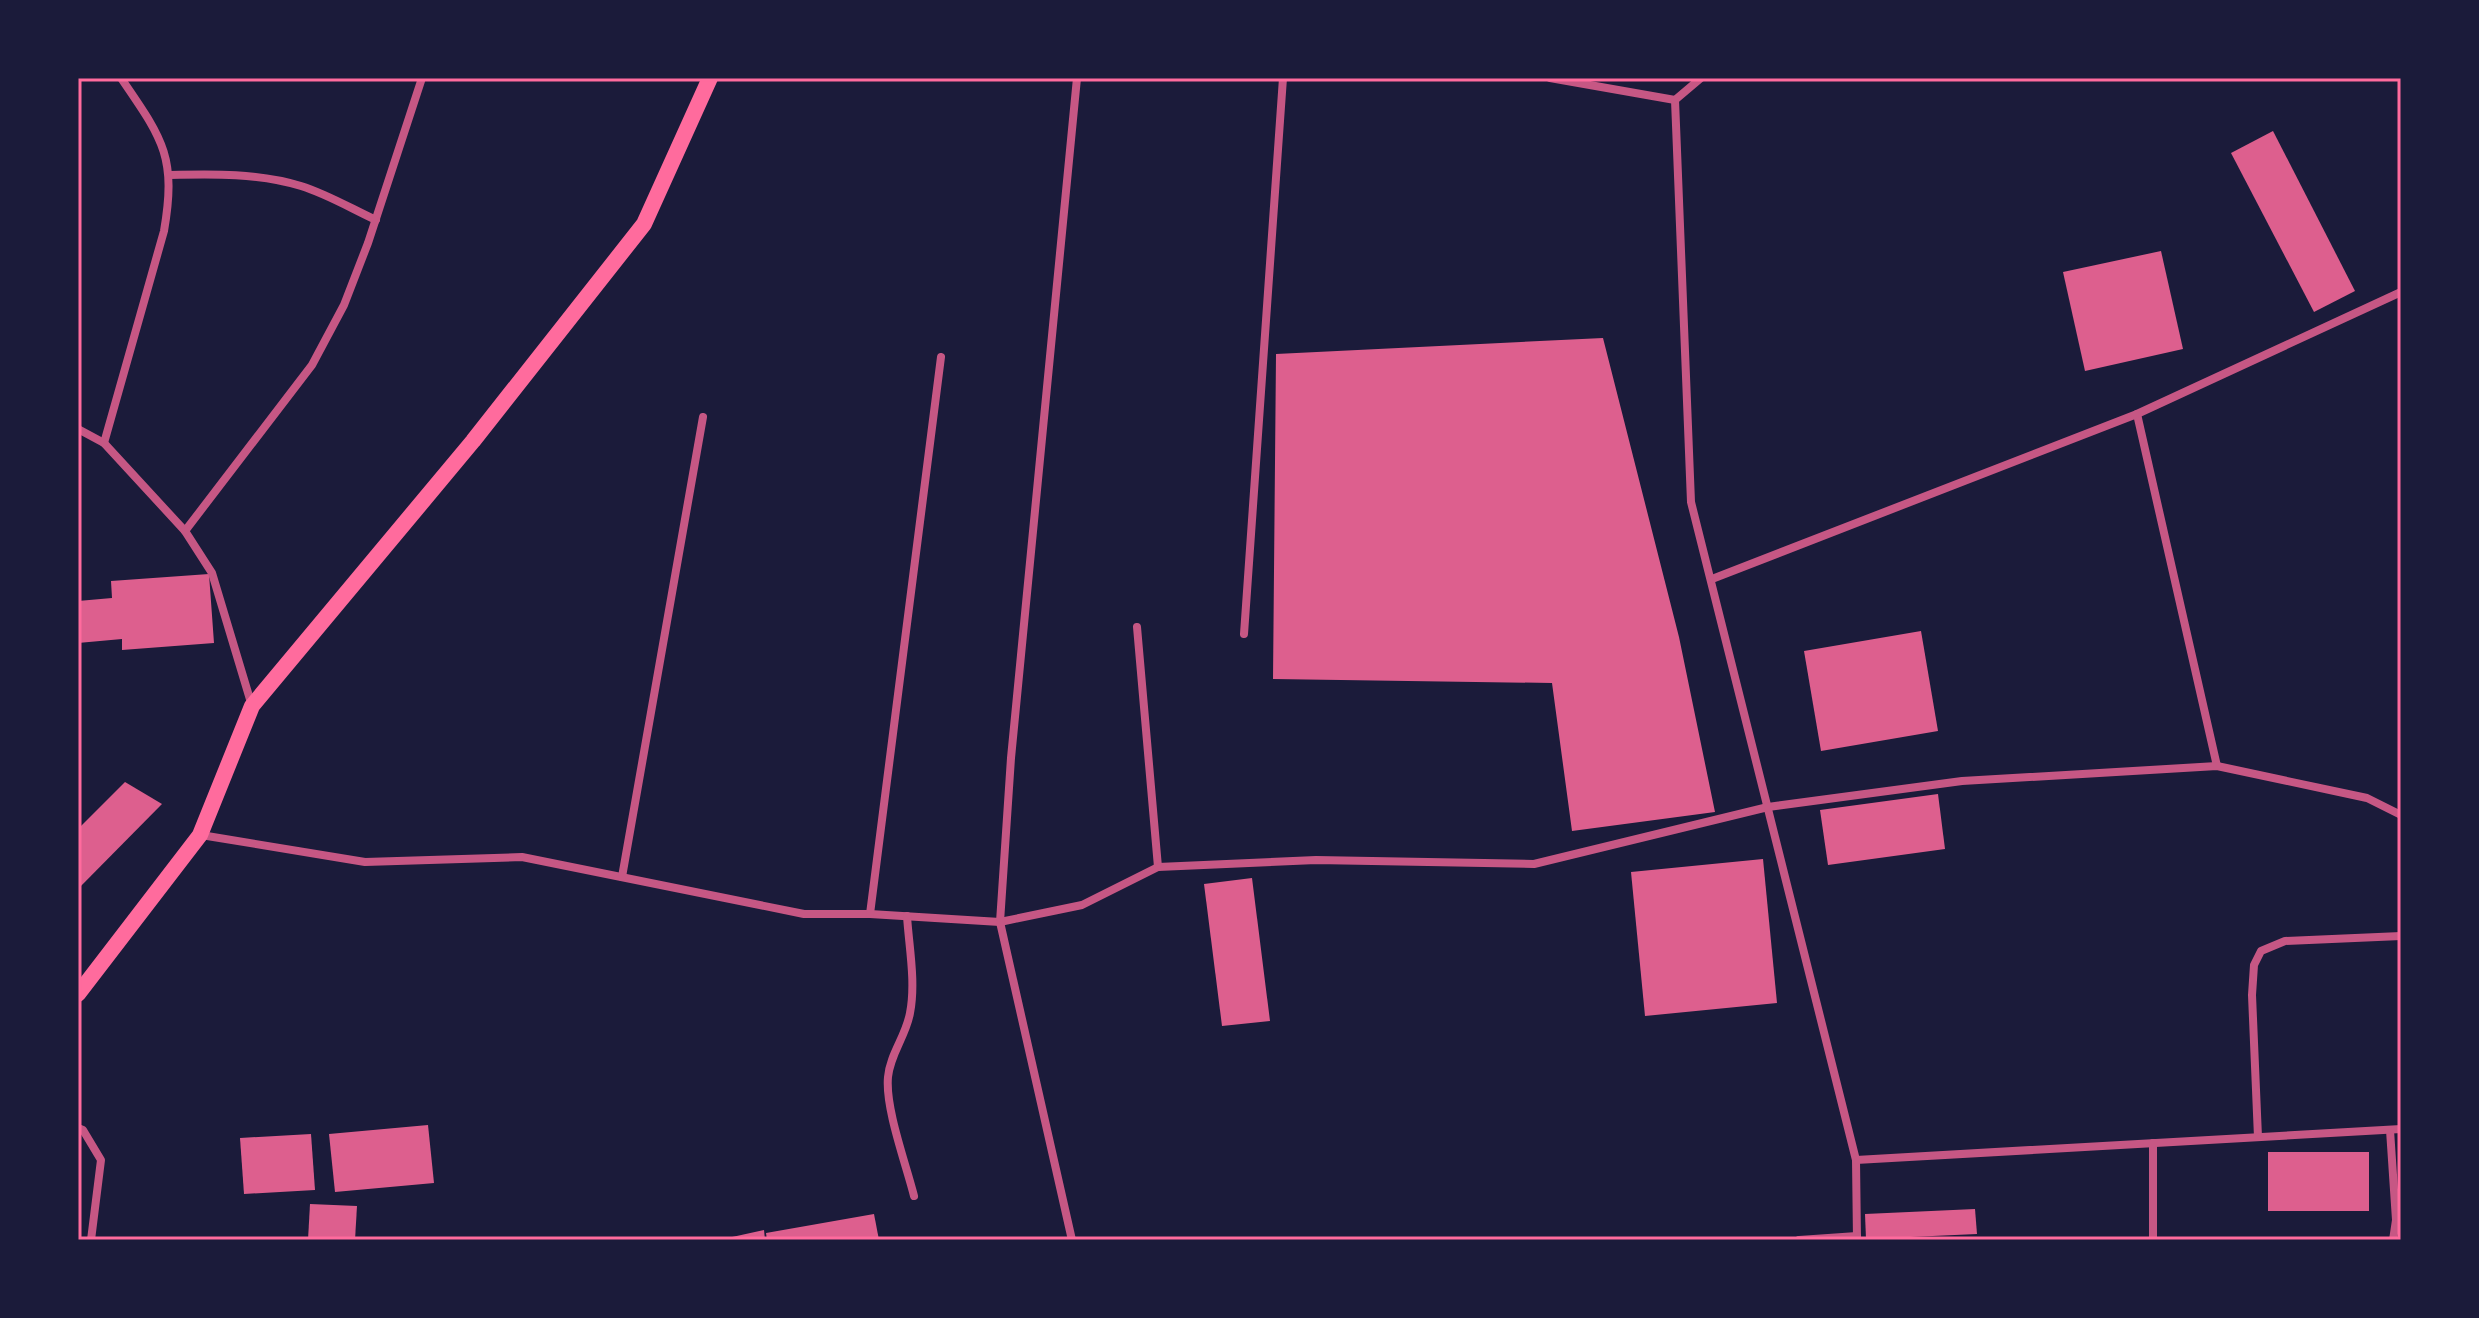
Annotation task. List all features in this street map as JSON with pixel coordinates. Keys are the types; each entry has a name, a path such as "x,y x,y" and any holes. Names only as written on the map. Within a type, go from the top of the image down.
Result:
{"main road":[{"path":"78,994 200,835 252,706 473,441 644,224 710,78"}],"street":[{"path":"104,443 164,231 170,195 167,159 153,125 121,78"},
{"path":"185,531 312,365 344,305 376,220 422,78"},
{"path":"1072,1240 1000,922 1011,758 1077,78"},
{"path":"1244,634 1283,78"},
{"path":"1552,78 1675,100"},
{"path":"1675,100 1701,78"},
{"path":"1675,100 1691,502 1856,1160 1857,1238 1799,1240"},
{"path":"170,175 234,175 271,179 303,187 376,220"},
{"path":"1712,579 2137,414 2401,292"},
{"path":"870,914 941,357"},
{"path":"2137,414 2217,766"},
{"path":"622,877 703,417"},
{"path":"78,429 104,443 185,531 212,573 252,706"},
{"path":"1137,627 1158,867"},
{"path":"200,835 365,862 522,857 804,914 870,914 1000,922 1082,905 1158,867 1316,860 1534,864 1768,807 1962,781 2217,766 2367,798 2401,815"},
{"path":"907,916 911,1012 892,1059 888,1096 914,1196"},
{"path":"2258,1137 2252,995 2254,965 2261,951 2285,941 2401,936"},
{"path":"78,1128 83,1130 101,1160 91,1240"},
{"path":"1856,1160 2401,1129"},
{"path":"2390,1130 2396,1220 2393,1240"},
{"path":"2153,1143 2153,1240"}],"building":[{"path":"2273,131 2355,291 2314,312 2231,153"},
{"path":"2161,251 2183,349 2085,371 2063,272"},
{"path":"1603,338 1679,637 1715,812 1572,831 1552,683 1273,679 1276,354"},
{"path":"209,574 214,643 122,650 122,639 78,643 78,601 112,598 111,581"},
{"path":"1921,631 1938,731 1821,751 1804,651"},
{"path":"125,782 162,804 78,889 78,829"},
{"path":"1938,794 1945,849 1828,865 1820,810"},
{"path":"1763,859 1777,1003 1645,1016 1631,872"},
{"path":"1252,878 1270,1021 1222,1026 1204,884"},
{"path":"428,1125 434,1183 335,1192 329,1134"},
{"path":"311,1134 315,1190 244,1194 240,1138"},
{"path":"2268,1152 2369,1152 2369,1211 2268,1211"},
{"path":"310,1204 357,1206 355,1240 308,1240"},
{"path":"1975,1209 1977,1234 1866,1239 1865,1214"},
{"path":"874,1214 879,1240 767,1240 766,1233"},
{"path":"764,1230 765,1240 723,1240 723,1239"}]}
